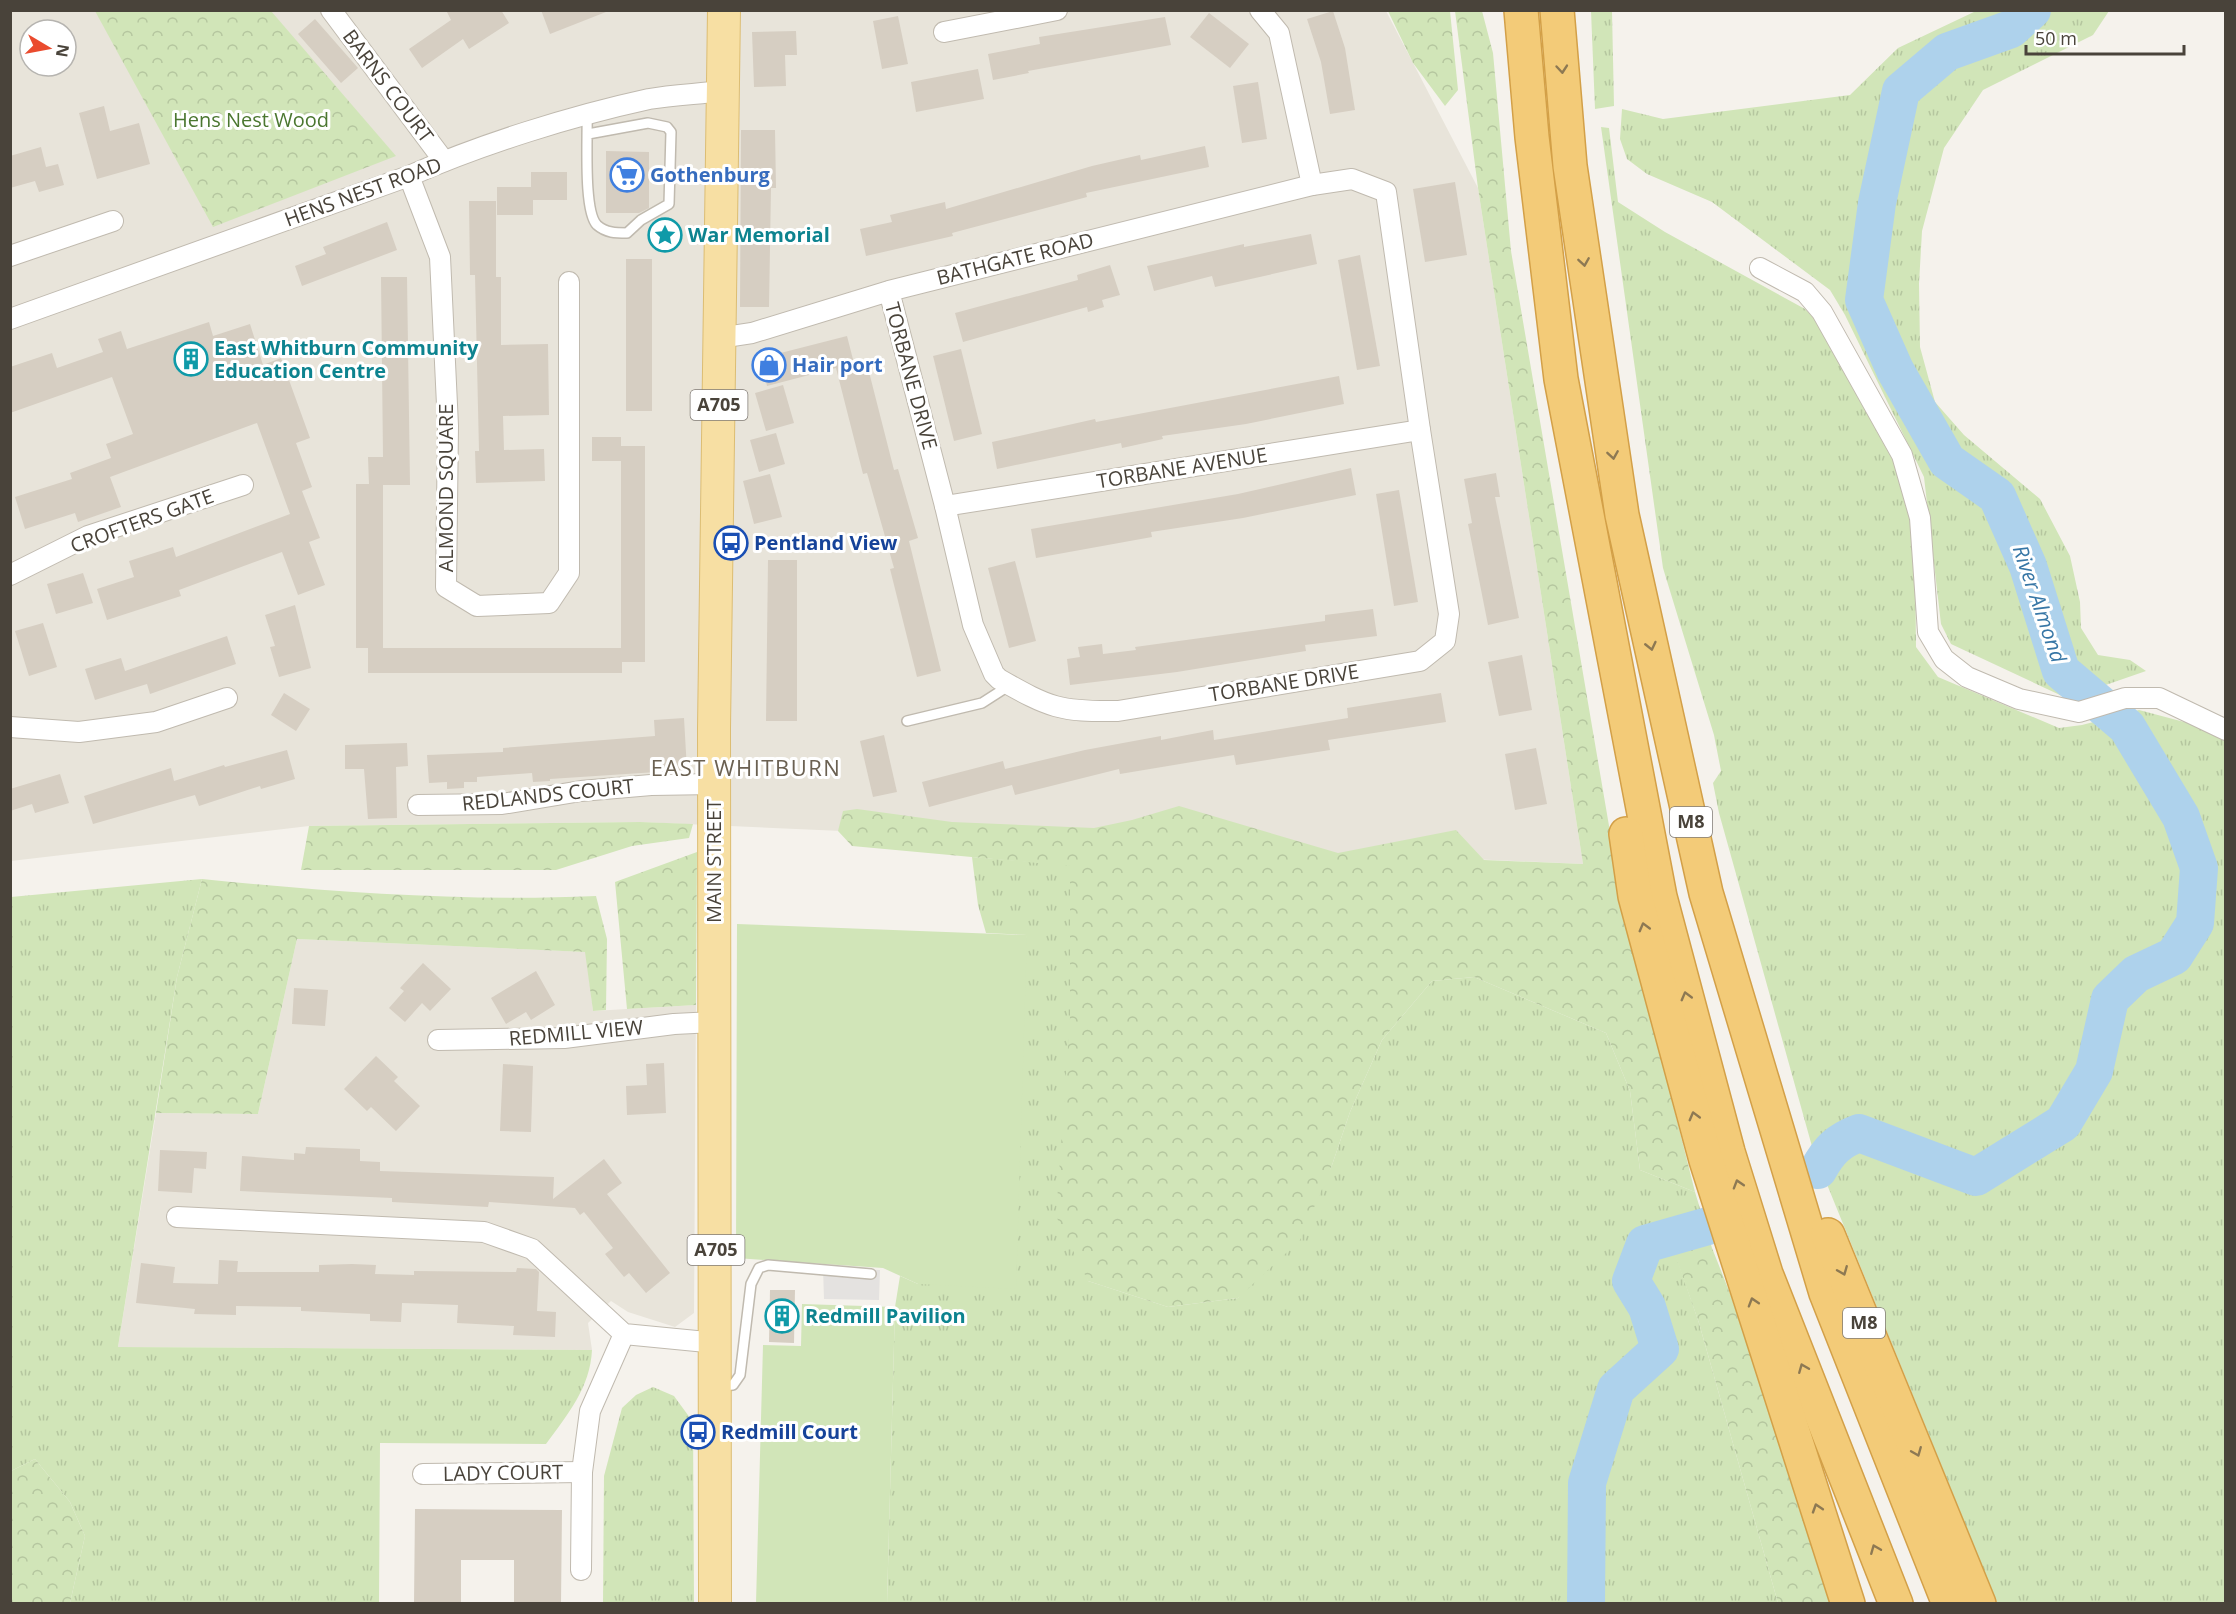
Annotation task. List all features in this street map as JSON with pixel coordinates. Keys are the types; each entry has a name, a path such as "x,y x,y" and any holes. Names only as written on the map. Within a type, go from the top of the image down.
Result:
{"highway":[{"name":"M8","path":"1521,10 1532,137 1561,379 1635,896 1706,1160 1848,1604"},
{"name":"M8","path":"1557,10 1570,166 1622,515 1706,892 1749,1042 1826,1293 1949,1604"},
{"name":"M8","path":"1561,379 1660,897 1728,1152 1766,1274 1896,1604"},
{"name":"M8","path":"1749,1042 1979,1604"}],"main road":[{"name":"MAIN STREET","path":"715,1604 717,1343 714,792 724,10"}],"street":[{"name":"BARNS COURT","path":"331,10 444,161"},
{"path":"944,32 1058,10"},
{"path":"1260,10 1279,33 1312,185"},
{"name":"HENS NEST ROAD","path":"10,319 409,177 444,161 587,124 651,99 722,91"},
{"name":"ALMOND SQUARE","path":"409,177 440,257 448,426 446,587 477,606 549,603 569,573 569,282"},
{"name":"TORBANE DRIVE","path":"889,291 945,506 973,625 994,674 1043,704 1073,711 1119,711 1420,660 1444,641 1449,614 1386,192 1352,179 1312,185"},
{"name":"BATHGATE ROAD","path":"719,338 752,333 889,291 1312,185"},
{"path":"10,256 113,221"},
{"path":"1760,268 1805,292 1822,312 1902,455 1920,518 1928,632 1944,659 1967,677 2019,699 2079,712 2125,698 2159,698 2226,730"},
{"name":"TORBANE AVENUE","path":"945,506 1420,430"},
{"name":"CROFTERS GATE","path":"10,575 88,536 243,485"},
{"path":"10,727 79,732 156,722 227,698"},
{"name":"REDLANDS COURT","path":"418,805 502,804 581,791 651,785 714,792"},
{"name":"REDMILL VIEW","path":"438,1040 564,1038 674,1024 714,1022"},
{"path":"177,1217 484,1232 532,1250 624,1334 717,1343"},
{"name":"LADY COURT","path":"581,1570 582,1472 590,1411 624,1334"},
{"name":"LADY COURT","path":"423,1474 582,1472"}],"lane":[{"path":"648,123 667,127 671,132 669,204 641,220 627,233 609,232 595,224 590,207 587,124 648,123"},
{"path":"907,721 982,704 1010,685"},
{"path":"716,1386 733,1385 740,1375 751,1284 759,1268 768,1265 871,1274"}],"shaded area":[{"path":"10,11 1386,11 1478,188 1583,864 640,822 309,826 11,861"},
{"path":"297,939 586,952 593,1011 696,1005 694,1313 675,1327 628,1312 611,1301 588,1323 592,1350 118,1347 156,1113 258,1114"},
{"path":"823,1268 880,1270 879,1300 824,1299"}],"green space":[{"name":"Hens Nest Wood","path":"95,11 271,11 396,156 213,227"},
{"path":"1388,11 1450,11 1458,90 1445,106 1413,63"},
{"path":"1455,11 1482,11 1493,53 1511,251 1622,902 1695,1192 1640,1170 1630,1091 1606,1033 1474,977 1432,981 1382,1040 1350,1112 1331,1168 1300,1240 1238,1298 1168,1307 1088,1281 1056,1216 1070,1018 1070,866 852,846 838,831 843,811 857,809 952,822 1094,828 1179,806 1338,853 1456,830 1484,860 1583,864 1478,188"},
{"path":"1591,11 1612,11 1614,106 1595,109"},
{"path":"1976,11 2109,11 2093,35 1983,90 1944,148 1922,231 1919,284 1920,347 1935,402 1964,435 2040,499 2070,556 2080,602 2081,628 2098,655 2130,660 2146,671 2097,688 2075,702 1951,644 1941,624 1924,477 1845,315 1830,290 1712,202 1647,174 1627,159 1620,139 1622,109 1663,119 1850,95 1898,48"},
{"path":"1601,127 1609,128 1618,202 1665,232 1805,309 1825,330 1894,460 1909,500 1915,555 1916,647 1938,677 2059,728 2082,725 2139,710 2188,723 2225,741 2225,1603 1998,1604 1994,1595 1813,1150 1719,813 1713,783 1721,771 1714,735 1663,568"},
{"path":"640,822 693,824 689,838 632,846 556,870 301,870 309,826"},
{"path":"697,852 696,1005 627,1009 615,882"},
{"path":"972,857 1071,865 1070,1018 1088,1281 1168,1307 1238,1298 1331,1168 1350,1112 1382,1040 1432,981 1474,977 1606,1033 1630,1091 1640,1170 1695,1192 1712,1248 1695,1248 1675,1253 1699,1323 1778,1603 887,1604 895,1307 900,1276 918,1284 1027,935 986,933 978,905"},
{"path":"202,879 177,977 118,1347 592,1350 582,1389 570,1411 546,1444 380,1443 379,1603 70,1603 85,1536 70,1502 35,1459 11,1471 11,897"},
{"path":"202,879 399,895 497,898 596,896 607,939 606,1010 593,1011 585,952 297,939 258,1114 156,1113 177,977"},
{"path":"737,924 1027,935 1016,1289 918,1284 883,1268 736,1258"},
{"path":"1712,1248 1731,1296 1833,1603 1778,1603 1699,1323 1674,1252"},
{"path":"802,1304 895,1307 887,1603 756,1603 763,1345 801,1346"},
{"path":"653,1387 674,1396 693,1422 694,1603 603,1603 604,1476 622,1408 636,1395"},
{"path":"35,1459 70,1502 85,1536 70,1603 11,1603 11,1471"}],"building":[{"path":"446,10 501,10 509,23 469,49 463,39 422,68 409,49 451,20"},
{"path":"541,10 606,10 606,12 550,34"},
{"path":"1333,11 1345,48 1355,110 1330,114 1321,62 1307,19"},
{"path":"1209,13 1249,44 1230,68 1190,37"},
{"path":"898,16 908,64 882,69 873,21"},
{"path":"1165,17 1171,45 1028,71 1029,73 993,80 988,54 1040,44 1039,37"},
{"path":"315,19 358,68 341,83 298,34"},
{"path":"796,31 797,55 785,55 786,86 754,87 752,32"},
{"path":"978,69 984,99 916,112 911,82"},
{"path":"1258,82 1267,139 1242,143 1233,86"},
{"path":"104,106 110,131 139,123 150,164 97,179 79,113"},
{"path":"741,130 775,130 776,188 771,188 769,307 740,307"},
{"path":"1205,146 1209,167 1086,193 1087,197 952,233 953,236 866,256 860,229 892,222 890,215 945,202 946,209 1092,166 1140,155 1141,160"},
{"path":"41,147 46,167 58,164 64,185 39,192 35,181 10,188 10,156"},
{"name":"Gothenburg","path":"606,151 649,152 649,208 639,213 606,213"},
{"path":"531,172 567,172 567,200 533,200 533,215 497,215 497,187 531,187"},
{"path":"1455,182 1467,255 1425,262 1413,189"},
{"path":"469,201 496,201 496,277 501,277 501,345 548,344 549,415 503,416 504,450 544,449 545,481 476,483 475,451 479,451 475,275 470,275"},
{"path":"387,222 397,250 302,286 295,266 326,254 323,247"},
{"path":"1311,234 1317,264 1215,287 1212,276 1154,291 1147,266 1244,244 1244,247"},
{"path":"1360,255 1380,366 1357,370 1338,260"},
{"path":"626,259 652,259 652,411 626,411"},
{"path":"1110,265 1120,295 1102,300 1104,307 1088,312 1087,307 963,342 955,313 1078,280 1077,275"},
{"path":"381,277 407,277 410,485 383,485 383,648 356,648 356,484 369,484 368,457 383,457"},
{"path":"209,322 213,336 250,324 263,365 281,358 310,438 296,443 312,487 302,491 320,538 309,542 325,585 298,595 282,552 179,590 181,596 107,620 97,589 134,577 129,561 173,547 176,557 290,514 257,423 110,477 121,507 78,522 75,513 25,529 15,497 72,479 70,473 111,458 106,444 133,434 112,377 10,413 10,367 52,353 57,368 103,352 98,339 121,331 127,349"},
{"path":"847,336 856,371 868,368 894,470 898,469 918,538 909,541 941,671 917,677 890,569 894,568 867,473 863,474 836,368 767,386 761,358"},
{"path":"961,349 982,434 954,441 933,356"},
{"path":"1339,376 1344,404 1246,424 1162,436 1163,439 1122,448 1121,443 997,469 992,442 1095,419 1096,422"},
{"path":"783,385 794,423 766,431 755,393"},
{"path":"776,433 785,464 759,472 750,440"},
{"path":"592,437 621,437 621,446 645,446 645,662 622,662 622,673 368,673 368,648 621,648 621,461 592,461"},
{"path":"1351,468 1356,495 1243,518 1151,532 1152,537 1036,558 1031,529 1238,494"},
{"path":"1496,473 1500,497 1495,497 1519,618 1488,625 1468,524 1472,523 1464,479"},
{"path":"770,474 782,517 754,524 743,481"},
{"path":"1399,490 1418,602 1394,606 1376,494"},
{"path":"768,560 797,560 797,721 766,721"},
{"path":"1015,561 1036,641 1009,648 988,568"},
{"path":"83,573 93,603 56,614 47,584"},
{"path":"295,605 311,668 279,677 270,647 275,646 265,615"},
{"path":"1373,609 1377,636 1305,645 1306,651 1177,672 1070,685 1067,659 1080,657 1078,647 1102,644 1103,654 1136,650 1135,647 1325,621 1325,615"},
{"path":"43,623 57,667 29,676 15,631"},
{"path":"227,636 236,664 150,694 147,684 95,700 85,669 121,658 125,671"},
{"path":"1522,655 1532,710 1499,716 1488,662"},
{"path":"284,693 310,709 296,731 271,715"},
{"path":"1441,693 1446,722 1328,740 1330,750 1236,765 1234,755 1120,774 1119,769 1015,795 1012,785 929,807 922,782 1003,761 1005,769 1085,750 1161,736 1161,740 1213,730 1214,740 1348,718 1347,708"},
{"path":"684,718 687,770 533,782 532,773 477,777 477,782 464,782 464,788 447,789 447,782 429,783 427,755 503,752 503,748 655,736 654,720"},
{"path":"884,735 897,792 873,797 860,741"},
{"path":"407,743 408,766 396,767 397,818 368,819 364,769 345,769 345,745"},
{"path":"1536,748 1547,804 1515,810 1505,754"},
{"path":"287,750 295,779 261,789 260,786 199,806 195,795 93,824 84,796 171,768 174,781 224,765 225,767"},
{"path":"60,774 69,803 35,813 32,804 10,811 10,789"},
{"path":"423,963 451,989 430,1011 422,1003 405,1022 389,1008 404,991 400,988"},
{"path":"536,971 555,1005 531,1020 526,1012 506,1024 491,998"},
{"path":"294,988 328,990 325,1026 292,1024"},
{"path":"376,1056 398,1077 394,1081 420,1106 396,1131 371,1107 367,1111 344,1089"},
{"path":"664,1063 666,1113 627,1115 626,1086 647,1085 646,1064"},
{"path":"503,1064 533,1066 531,1132 500,1131"},
{"path":"306,1147 360,1149 360,1161 380,1162 380,1171 554,1177 553,1199 604,1159 622,1183 607,1194 670,1273 646,1293 629,1273 624,1277 605,1254 613,1248 584,1212 580,1215 575,1208 489,1202 488,1207 392,1202 392,1198 240,1191 242,1156 294,1160 294,1153 305,1154"},
{"path":"160,1150 207,1152 206,1169 194,1168 192,1193 158,1191"},
{"path":"219,1260 238,1261 237,1272 319,1272 319,1265 352,1264 376,1265 375,1274 414,1275 414,1271 516,1272 517,1268 536,1269 539,1272 537,1311 556,1312 555,1337 513,1335 514,1326 457,1323 458,1305 402,1303 401,1322 370,1321 370,1314 301,1311 301,1307 236,1306 236,1315 194,1314 195,1309 136,1303 141,1263 175,1267 173,1283 218,1284"},
{"name":"Redmill Pavilion","path":"770,1290 795,1290 794,1343 769,1342"},
{"path":"415,1509 562,1510 561,1604 514,1604 514,1560 461,1560 461,1604 414,1604"}],"waterway":[{"name":"River Almond","path":"1818,1170 1835,1147 1845,1139 1859,1133 1976,1177 2063,1123 2094,1071 2110,999 2136,974 2174,956 2195,923 2199,868 2181,817 2127,727 2061,671 2028,566 1997,496 1947,461 1895,370 1864,300 1877,203 1901,91 1947,52 2011,29 2032,10"},
{"name":"River Almond","path":"1586,1604 1587,1483 1616,1389 1660,1349 1647,1307 1631,1281 1645,1244 1708,1226"}],"place":[{"name":"Gothenburg","path":"627,175"},
{"name":"War Memorial","path":"665,235"},
{"name":"East Whitburn Community Education Centre","path":"191,359"},
{"name":"Hair port","path":"769,365"},
{"name":"Pentland View","path":"731,543"},
{"name":"Redmill Pavilion","path":"782,1316"},
{"name":"Redmill Court","path":"698,1432"}],"district":[{"name":"EAST WHITBURN","path":"746,768"}]}
